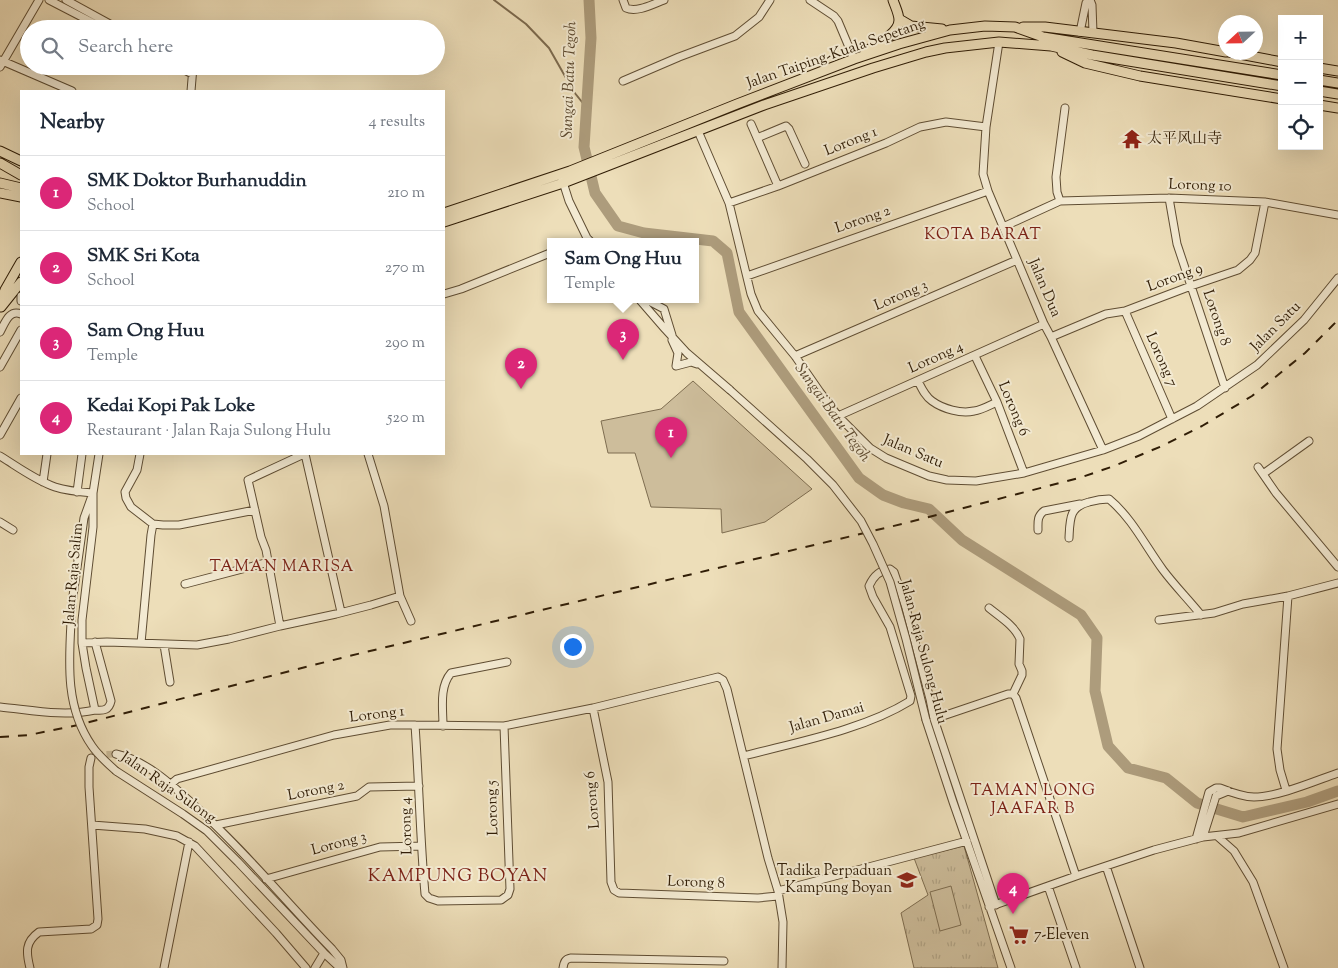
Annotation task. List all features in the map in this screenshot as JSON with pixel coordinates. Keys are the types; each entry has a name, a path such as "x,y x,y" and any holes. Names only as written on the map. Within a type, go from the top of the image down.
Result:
{"main road":[{"path":"854,59 894,33 898,27 899,19 894,0"},
{"path":"899,19 911,26 950,30"},
{"name":"Jalan Taiping-Kuala Sepetang","path":"445,213 572,175 737,104 854,59 950,30 985,26 1015,28 1043,37 1278,74"},
{"path":"1015,28 1045,27 1176,43 1218,51"},
{"path":"935,34 932,42 945,48"},
{"name":"Jalan Taiping-Kuala Sepetang","path":"595,166 832,82 945,48 999,42 1050,46 1092,55 1278,85"},
{"path":"1050,46 1085,63 1140,76 1278,98"},
{"path":"1263,58 1278,61"},
{"path":"1323,69 1338,71"},
{"path":"1323,81 1338,83"},
{"path":"1323,92 1338,94"},
{"path":"1323,106 1338,108"},
{"path":"0,150 20,160"},
{"path":"0,164 20,174"},
{"path":"0,164 3,175 0,182 20,188"},
{"name":"Jalan Taiping-Kuala Sepetang","path":"445,222 562,178"},
{"path":"0,193 20,196"},
{"path":"0,305 5,290 20,264"},
{"path":"0,305 20,283"}],"street":[{"path":"27,20 39,0"},
{"path":"49,0 88,20"},
{"path":"66,0 103,20"},
{"path":"624,2 626,8 636,10 664,0"},
{"path":"622,81 735,36 759,17 770,0"},
{"path":"810,0 834,16 838,21 854,59"},
{"path":"1080,32 1086,3 1089,0 1092,5 1093,33"},
{"path":"20,32 1,64 20,71"},
{"name":"Jalan Dua","path":"999,42 986,126 984,174 988,191 1044,324 1103,450"},
{"path":"30,75 69,90"},
{"path":"191,90 192,75"},
{"path":"1060,201 1056,177 1064,108"},
{"name":"Lorong 1","path":"729,203 778,186 886,143 920,126 946,122 986,126"},
{"path":"751,124 778,186"},
{"path":"757,138 786,126 805,164"},
{"name":"Jalan Satu","path":"698,131 729,203 751,294 758,311 795,356 838,416 870,448 886,458 929,476 947,480 976,481 1024,473 1103,450 1140,436 1197,406 1257,365 1288,337 1338,278"},
{"path":"562,178 569,201 588,238"},
{"name":"Lorong 2","path":"747,276 988,191"},
{"name":"Lorong 10","path":"1003,227 1060,201 1169,198 1265,202 1338,214"},
{"name":"Lorong 8","path":"1169,198 1177,244 1225,388"},
{"name":"Lorong 9","path":"1051,337 1106,314 1125,311 1238,270 1255,254 1265,202"},
{"path":"445,294 547,253"},
{"name":"Lorong 3","path":"795,356 1017,260"},
{"path":"642,303 665,329 674,343 678,353 676,366 691,362 704,367"},
{"path":"653,303 664,308 673,337"},
{"name":"Lorong 7","path":"1125,311 1172,419"},
{"path":"0,332 12,313 20,314"},
{"name":"Lorong 4","path":"838,416 1044,324"},
{"name":"Jalan Raja Sulong Hulu","path":"665,329 687,353 807,459 833,485 860,520 873,544 890,582 966,841 993,906 1011,968"},
{"path":"0,367 20,332"},
{"name":"Lorong 6","path":"975,356 997,402 1024,473"},
{"path":"918,381 923,392 932,401 952,410 976,411 997,402"},
{"path":"0,435 20,400"},
{"path":"1263,474 1308,441"},
{"path":"42,482 47,455"},
{"path":"77,492 82,455"},
{"name":"Jalan Raja Sulong","path":"99,455 94,493 84,518 72,603 69,670 73,704 79,723 102,759 116,771 184,814 207,831 324,953 342,968"},
{"path":"140,455 137,470 126,492 126,498 131,508 153,524 163,526 180,525 255,510"},
{"path":"280,626 269,562 248,480 302,455"},
{"path":"304,455 341,612"},
{"path":"368,455 384,506 400,596 411,621"},
{"path":"0,456 42,482 54,487 77,492 94,493"},
{"path":"1258,467 1276,493 1338,567"},
{"name":"Jalan Raja Salim","path":"94,493 93,527 82,620 82,643 95,710"},
{"path":"1038,530 1038,518 1044,511 1100,499 1109,499 1129,521 1164,572 1201,615"},
{"path":"1068,538 1070,520 1074,510 1080,504"},
{"path":"0,522 13,530"},
{"path":"141,643 150,536 153,524"},
{"path":"184,584 269,562"},
{"name":"Jalan Damai","path":"744,756 867,722 910,701 911,696 890,627 869,586 873,577 890,569 894,572 906,608 930,699 930,720"},
{"path":"1159,620 1214,613 1243,604 1288,596 1338,583"},
{"path":"82,643 197,645 371,605 400,596"},
{"path":"1286,790 1280,770 1278,749 1288,596"},
{"path":"989,608 1012,627 1019,636 1019,664 1022,675 1013,694"},
{"path":"0,707 57,713 107,709 110,706 111,700 95,642"},
{"path":"164,644 170,682"},
{"path":"443,726 445,681 451,673 507,662"},
{"name":"Lorong 1","path":"171,784 177,779 334,735 390,725 504,726 593,708 718,676 723,680 727,689 744,756"},
{"path":"1013,694 930,720 993,906 1106,866 1199,838 1257,828 1338,804"},
{"path":"1013,694 1016,698 1076,876"},
{"name":"Lorong 6","path":"593,708 608,782 612,882 614,890"},
{"name":"Lorong 4","path":"415,724 425,894 429,898 438,901 501,900 508,895 510,889"},
{"name":"Lorong 5","path":"504,726 510,889"},
{"path":"116,754 127,756 137,761 171,784 216,825 332,949 341,960 342,968"},
{"path":"744,756 778,894 783,922 782,968"},
{"path":"30,968 27,948 35,935 40,932 91,929 97,925 89,777 91,758"},
{"path":"1199,838 1216,788 1255,797 1270,795 1338,773"},
{"name":"Lorong 2","path":"216,825 357,796 369,787 419,786"},
{"path":"92,825 145,828 177,836 196,846 306,968"},
{"path":"1218,836 1234,851 1253,882 1284,968"},
{"name":"Lorong 8","path":"614,890 619,893 642,895 758,898 966,841"},
{"path":"164,968 189,842"},
{"name":"Lorong 3","path":"266,878 380,847 421,846"},
{"path":"1106,866 1140,968"},
{"path":"1048,886 1076,968"},
{"path":"315,968 324,953"},
{"path":"563,968 564,962 571,958 724,961"}],"green space":[{"path":"693,381 812,489 765,522 722,533 721,509 651,507 635,453 608,453 601,421 661,409"},
{"path":"964,846 998,968 914,968 901,913 928,895 914,858"},
{"path":"951,886 961,925 940,931 930,892"}],"waterway":[{"path":"494,0 526,24 549,48 574,92 586,107"},
{"name":"Sungai Batu Tegoh","path":"589,0 591,38 584,147 595,193 618,226 644,233 687,238"},
{"name":"Sungai Batu Tegoh","path":"699,239 713,241 727,253 739,312 859,478 883,495 904,503 929,509 962,540 1081,615 1097,638 1095,691 1108,746 1128,768 1166,778 1197,803 1243,817 1307,802 1338,791"}],"tunnel":[{"path":"96,755 116,754"}],"railway":[{"path":"0,737 29,735 78,725 349,656 902,524 1079,478 1162,446 1202,426 1252,396 1305,353 1338,320"}],"place":[{"name":"太平风山寺","path":"1132,139"},
{"name":"Sam Ong Huu","path":"623,360"},
{"name":"SMK Sri Kota","path":"521,389"},
{"name":"SMK Doktor Burhanuddin","path":"671,458"},
{"name":"Tadika Perpaduan Kampung Boyan","path":"907,880"},
{"name":"Kedai Kopi Pak Loke","path":"1013,914"},
{"name":"7-Eleven","path":"1019,935"}],"district":[{"name":"KOTA BARAT","path":"983,235"},
{"name":"TAMAN MARISA","path":"282,567"},
{"name":"TAMAN LONG JAAFAR B","path":"1033,800"},
{"name":"KAMPUNG BOYAN","path":"458,877"}]}
